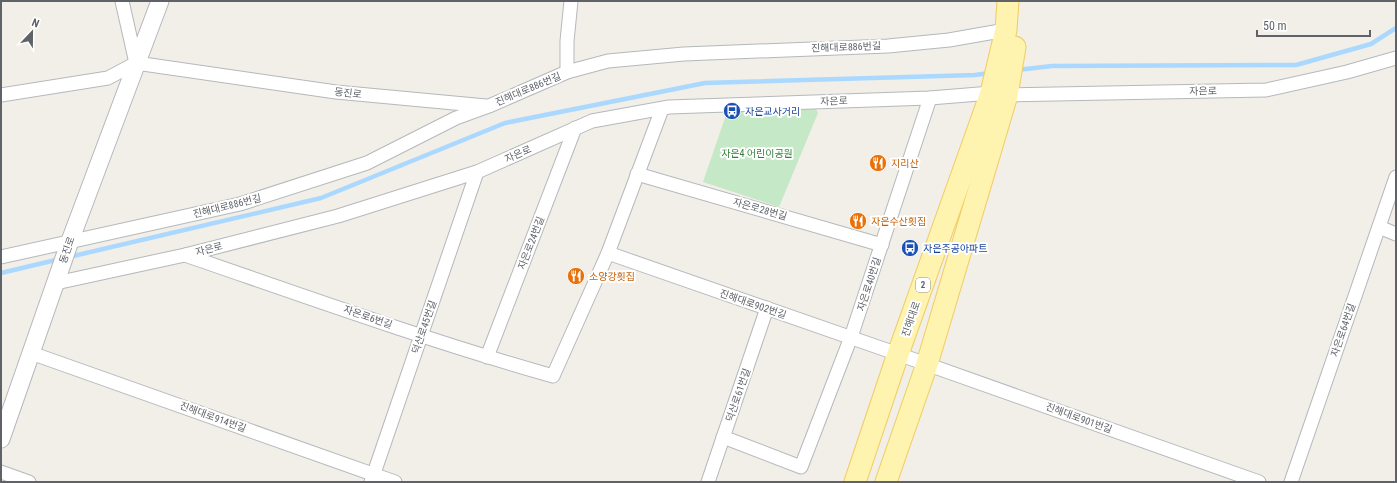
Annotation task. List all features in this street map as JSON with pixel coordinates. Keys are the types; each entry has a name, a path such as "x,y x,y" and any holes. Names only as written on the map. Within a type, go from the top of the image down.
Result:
{"main road":[{"name":"2","path":"1007,54 1006,30 1008,1"},
{"name":"2","path":"886,482 926,364 1022,1"},
{"name":"진해대로","path":"855,482 898,354 999,92"}],"street":[{"path":"1,95 108,78 136,63 122,1"},
{"name":"동진로","path":"1,439 70,241 160,1"},
{"path":"567,72 571,1"},
{"name":"진해대로886번길","path":"1,257 240,204 367,163 456,118 489,106 567,72 608,61 684,54 888,46 949,40 1006,30"},
{"name":"자은로","path":"56,283 185,255 338,216 477,172 592,121 662,109 930,98 999,92 1266,90 1347,72 1396,58"},
{"name":"동진로","path":"136,63 336,92 489,106"},
{"name":"자은로40번길","path":"723,437 801,467 851,337 930,98"},
{"path":"608,253 662,109"},
{"name":"자은로24번길","path":"487,357 575,128"},
{"name":"덕산로45번길","path":"373,478 477,172"},
{"name":"자은로28번길","path":"637,174 882,245"},
{"name":"자은로64번길","path":"1291,482 1396,177"},
{"path":"1379,228 1396,234"},
{"name":"진해대로902번길","path":"608,253 898,354"},
{"name":"자은로6번길","path":"185,255 421,336 553,376 608,253"},
{"name":"덕산로61번길","path":"708,482 767,308"},
{"name":"진해대로914번길","path":"31,353 373,478 395,482"},
{"name":"진해대로901번길","path":"898,354 1259,482"},
{"path":"1,472 29,482"}],"green space":[{"name":"자은4 어린이공원","path":"816,109 818,113 779,207 703,182 727,112"}],"waterway":[{"path":"1017,70 1052,66 1296,65 1371,44 1396,28"},
{"path":"69,257 321,198 505,123 705,83 975,75 990,73"},
{"path":"1,273 60,259"}],"place":[{"name":"자은교사거리","path":"732,111"},
{"name":"지리산","path":"878,163"},
{"name":"자은수산횟집","path":"858,221"},
{"name":"자은주공아파트","path":"910,248"},
{"name":"소양강횟집","path":"576,276"}]}
